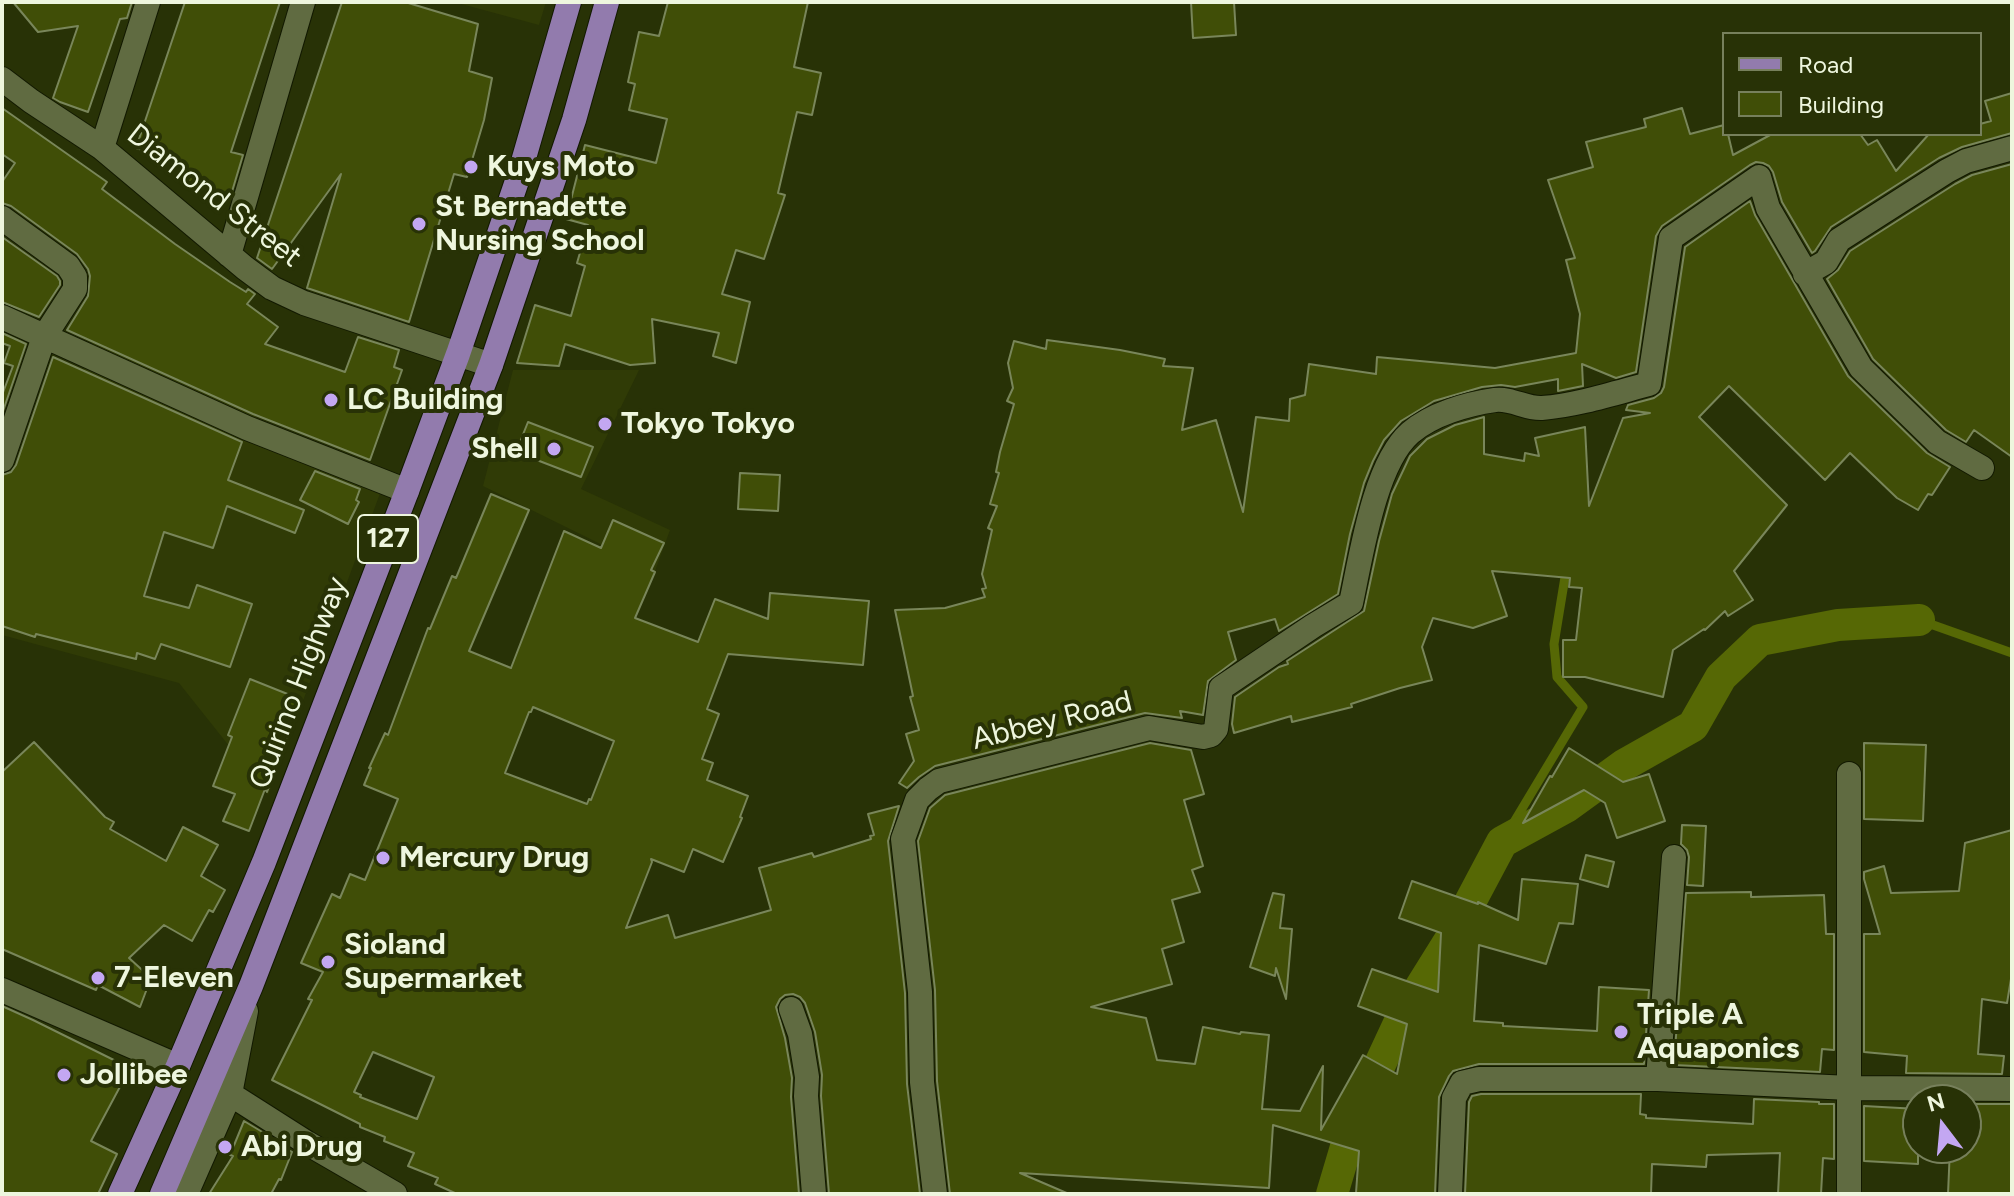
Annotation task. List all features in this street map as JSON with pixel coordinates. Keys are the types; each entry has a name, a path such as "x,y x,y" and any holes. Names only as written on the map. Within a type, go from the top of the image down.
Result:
{"main road":[{"name":"Quirino Highway","path":"120,1194 264,862 407,491 520,172 569,2"},
{"name":"127","path":"162,1194 251,986 491,365 574,120 607,2"}],"street":[{"path":"102,148 148,2"},
{"path":"229,255 303,2"},
{"name":"Diamond Street","path":"2,79 102,148 272,288 304,303 491,365"},
{"path":"1982,468 1937,442 1861,368 1805,274 1826,262 1839,240 1947,171 1966,161 2012,148"},
{"name":"Abbey Road","path":"935,1194 922,1082 920,992 903,839 917,800 939,781 1149,728 1203,737 1211,735 1216,729 1221,688 1351,603 1374,498 1393,455 1409,434 1439,416 1494,400 1541,408 1649,384 1671,238 1759,177 1768,208 1805,274"},
{"path":"2,218 68,266 75,277 75,289 44,337 2,460"},
{"path":"2,317 247,428 407,491"},
{"path":"1849,774 1849,1194"},
{"path":"1658,1079 1674,857"},
{"path":"186,1194 230,1094 251,986"},
{"path":"2,990 178,1066"},
{"path":"791,1009 800,1034 807,1077 814,1194"},
{"path":"1450,1194 1454,1098 1462,1083 1479,1079 1658,1079 1850,1088 2012,1089"},
{"path":"230,1094 395,1194"}],"shaded area":[{"path":"454,2 546,2 539,25"},
{"path":"93,341 257,414 250,437 382,488 268,795 179,683 2,635 2,616"},
{"path":"513,370 639,370 581,489 670,530 655,571 483,486"}],"building":[{"path":"13,2 132,2 127,18 120,19 88,112 53,98 78,26 38,32"},
{"path":"185,2 280,2 231,152 243,155 231,195 178,178 183,164 136,148"},
{"path":"342,2 405,2 478,24 469,71 492,78 484,120 467,177 454,174 409,322 307,288 341,174 272,269 257,258"},
{"path":"668,2 808,2 794,67 821,73 812,115 797,112 778,193 785,195 764,259 736,250 722,294 750,302 736,363 713,356 719,333 652,319 655,363 630,365 565,344 559,366 517,363 535,305 571,316 585,266 577,263 588,225 566,219 585,145 656,163 667,119 629,110 635,84 628,82 639,32 659,36"},
{"path":"1191,2 1234,2 1236,35 1193,38"},
{"path":"2012,93 2012,133 1962,147 1939,158 1831,227 1812,253 1782,202 1773,172 1763,163 1750,165 1662,226 1656,236 1636,372 1616,378 1582,364 1583,386 1558,391 1558,379 1515,387 1482,387 1434,401 1401,421 1384,440 1364,483 1338,594 1279,631 1275,619 1228,632 1236,660 1208,681 1203,715 1180,711 1182,718 1145,713 935,766 907,788 899,783 914,761 906,734 919,730 895,610 945,608 985,597 982,574 992,530 988,528 997,506 990,504 999,473 996,472 1000,452 1014,404 1007,401 1013,388 1008,363 1014,341 1046,349 1047,340 1120,350 1165,359 1163,366 1193,368 1182,430 1216,420 1243,512 1256,417 1289,421 1290,399 1305,395 1309,364 1376,374 1377,357 1495,368 1576,353 1580,314 1566,260 1575,258 1548,180 1593,167 1586,142 1646,127 1644,119 1682,108 1690,134 1722,126 1722,136 1728,136 1733,155 1768,136 1861,136 1868,145 1877,140 1896,171 1927,136 1982,136 1982,123 1991,121 1985,101"},
{"path":"2,108 107,182 102,189 175,244 246,292 248,289 255,294 247,304 278,327 265,344 345,372 358,337 399,350 394,367 402,370 370,460 253,414 67,330 88,296 88,269 77,254 11,206 2,203 2,182 15,163 2,154"},
{"path":"2012,164 2012,457 1974,430 1966,442 1946,430 1873,359 1827,279 1838,270 1850,251 1955,184 1972,175"},
{"path":"1750,201 1755,215 1848,376 1927,453 1950,467 1918,510 1897,498 1850,453 1825,480 1729,386 1699,417 1787,505 1734,571 1753,600 1728,616 1725,611 1705,630 1673,650 1663,697 1585,677 1563,677 1563,640 1576,640 1582,588 1569,587 1570,578 1492,571 1507,616 1473,628 1433,618 1422,647 1432,680 1351,704 1352,707 1292,722 1291,716 1234,733 1235,697 1364,611 1392,494 1410,456 1427,439 1455,425 1484,417 1484,454 1524,461 1525,453 1539,456 1535,438 1585,427 1589,506 1623,418 1650,413 1626,410 1628,405 1654,398 1664,387 1685,247"},
{"path":"2,237 60,281 39,317 2,302"},
{"path":"2,333 26,344 2,414 2,395 13,366 4,363 10,346 2,343"},
{"path":"53,357 242,442 228,480 304,510 295,533 227,506 213,548 164,532 144,596 189,608 197,585 252,604 230,667 161,644 155,659 137,653 136,659 36,634 35,637 2,626 2,475 11,472 16,465"},
{"name":"Shell","path":"528,422 593,447 581,477 516,452"},
{"path":"315,471 360,489 356,500 359,502 348,524 300,500"},
{"path":"740,473 780,475 778,511 738,509"},
{"path":"491,494 529,510 469,651 511,668 564,531 601,548 613,520 664,543 635,618 698,642 715,599 768,619 770,593 869,601 863,665 728,654 707,709 719,714 702,759 713,763 707,780 748,796 742,818 723,862 693,849 684,872 651,859 626,928 668,915 675,938 771,910 759,868 812,853 814,857 871,839 870,836 874,835 868,814 899,806 888,841 905,993 907,1084 920,1194 829,1194 822,1075 815,1032 805,1003 793,994 785,995 776,1007 792,1078 799,1194 457,1194 435,1184 438,1178 408,1166 414,1153 384,1141 385,1137 272,1080 323,972 301,963 332,894 340,898 350,874 365,880 398,799 364,785 385,733 388,735 428,628 452,576 456,578","holes":["533,707 614,741 587,804 505,773","373,1052 434,1077 417,1119 354,1092"]},
{"path":"250,679 300,699 267,792 265,789 249,831 223,821 235,794 213,786 232,737 228,735"},
{"path":"34,742 105,817 114,822 110,829 166,861 183,827 218,845 201,876 225,890 213,912 209,910 192,941 164,925 129,958 151,978 140,1007 98,985 96,990 2,949 2,772"},
{"path":"1150,743 1191,750 1204,794 1184,800 1203,866 1192,870 1200,892 1172,900 1184,942 1162,949 1172,984 1091,1007 1146,1018 1157,1060 1195,1064 1203,1027 1240,1034 1269,1035 1262,1109 1300,1111 1323,1066 1321,1130 1363,1055 1397,1074 1407,1024 1358,1006 1372,969 1438,992 1441,933 1399,918 1412,881 1478,902 1518,920 1522,879 1578,884 1573,924 1559,923 1546,964 1479,945 1474,1021 1503,1023 1503,1026 1597,1031 1599,987 1649,990 1644,1064 1479,1064 1453,1071 1439,1097 1435,1194 1356,1193 1359,1151 1273,1125 1269,1188 1020,1173 1069,1194 950,1194 937,1081 935,990 918,841 930,808 945,795"},
{"path":"1864,743 1926,745 1923,821 1864,819"},
{"path":"1569,748 1623,782 1649,774 1665,821 1617,838 1605,803 1584,790 1523,823"},
{"path":"1682,825 1706,826 1703,886 1687,885 1689,857 1681,844"},
{"path":"2012,830 2012,973 2007,1003 1982,999 1978,1054 2004,1056 2002,1074 1906,1073 1907,1056 1864,1052 1864,934 1880,934 1864,872 1884,866 1891,893 1959,891 1965,843"},
{"path":"1586,855 1614,862 1608,887 1580,879"},
{"path":"1751,892 1751,897 1824,895 1826,934 1834,934 1834,1050 1822,1049 1820,1072 1674,1065 1686,893"},
{"path":"1273,893 1284,895 1280,928 1292,929 1286,999 1276,968 1275,976 1250,967"},
{"path":"2,1006 130,1068 91,1141 117,1154 98,1194 2,1194"},
{"path":"1641,1094 1640,1114 1646,1115 1646,1118 1753,1124 1754,1099 1834,1104 1834,1159 1823,1158 1821,1194 1778,1194 1780,1153 1707,1155 1706,1167 1652,1164 1651,1194 1465,1194 1469,1102 1472,1096"},
{"path":"1982,1104 2012,1104 2012,1194 1948,1194 1949,1164 1982,1164"},
{"path":"1864,1106 1902,1108 1902,1163 1864,1161"},
{"path":"244,1121 269,1136 267,1140 292,1152 281,1180 271,1194 209,1194 233,1156 230,1155"}],"waterway":[{"path":"1502,842 1583,707 1557,677 1554,644 1567,565"},
{"path":"1919,620 2012,653"},
{"path":"1332,1194 1354,1120 1402,1017 1450,940 1502,842 1566,807 1624,765 1693,726 1721,677 1760,640 1838,625 1919,620"}],"place":[{"name":"Kuys Moto","path":"471,167"},
{"name":"St Bernadette Nursing School","path":"419,224"},
{"name":"LC Building","path":"331,400"},
{"name":"Tokyo Tokyo","path":"605,424"},
{"name":"Shell","path":"554,449"},
{"name":"Mercury Drug","path":"383,858"},
{"name":"Sioland Supermarket","path":"328,962"},
{"name":"7-Eleven","path":"98,978"},
{"name":"Triple A Aquaponics","path":"1621,1032"},
{"name":"Jollibee","path":"64,1075"},
{"name":"Abi Drug","path":"225,1147"}]}
